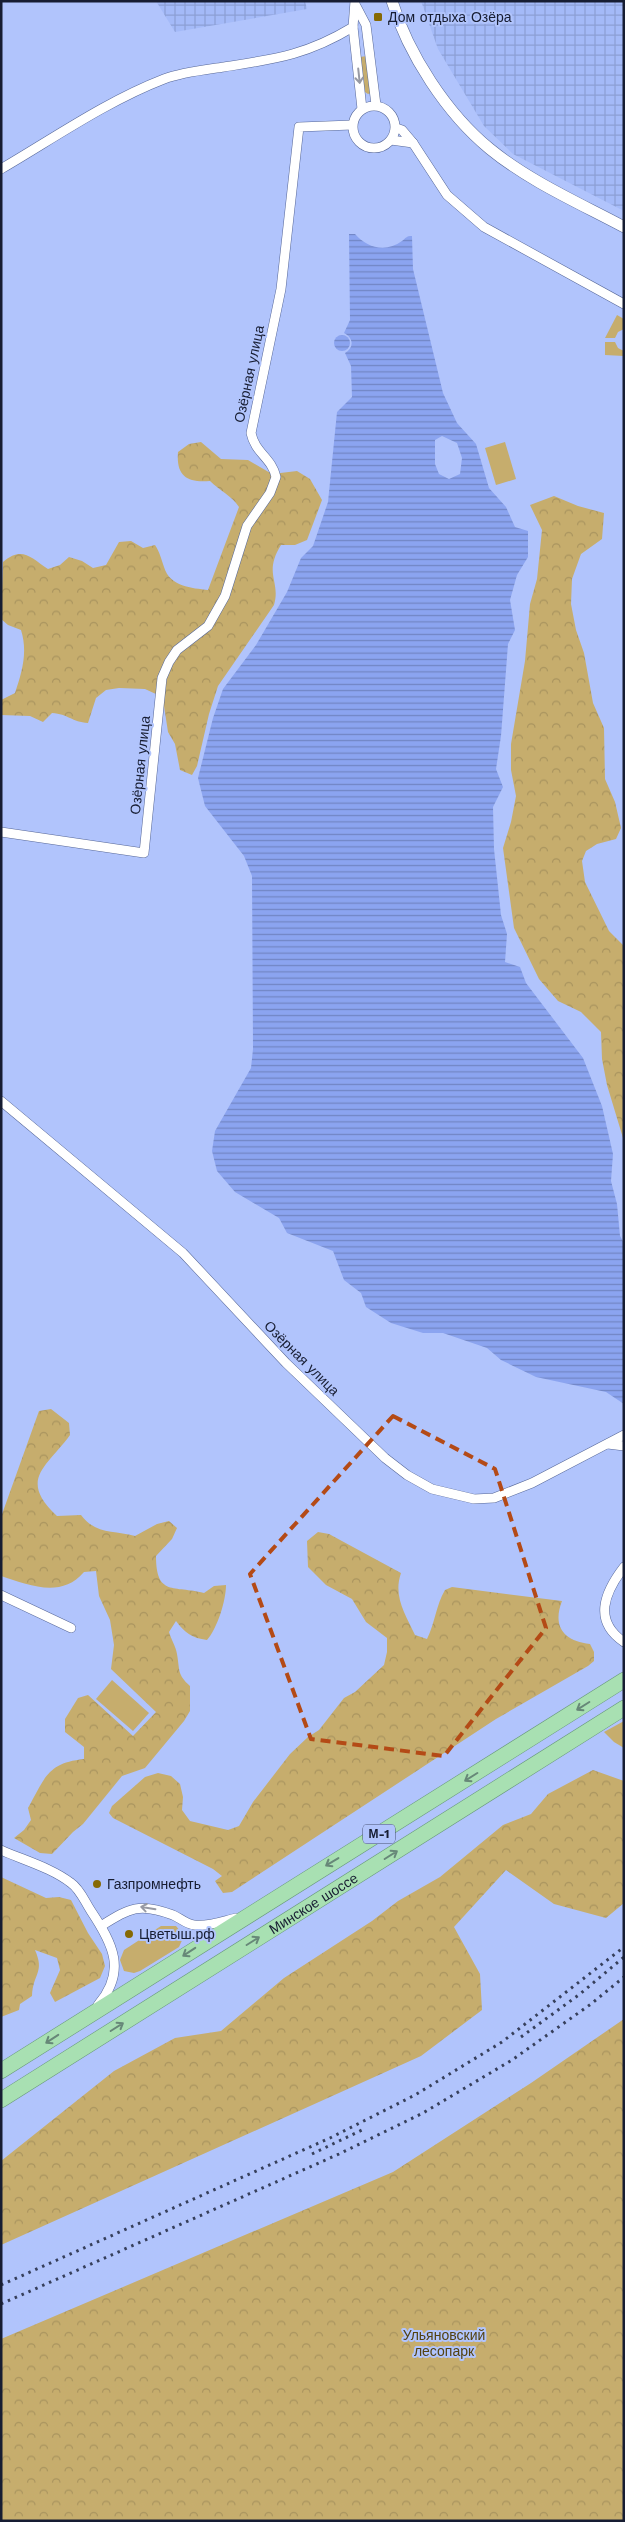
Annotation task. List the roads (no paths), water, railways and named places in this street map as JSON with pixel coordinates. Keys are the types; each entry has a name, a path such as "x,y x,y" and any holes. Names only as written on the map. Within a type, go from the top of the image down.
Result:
{"highway":[{"name":"Минское шоссе","path":"1,2071 244,1916 428,1804 624,1680"},
{"name":"Минское шоссе","path":"1,2100 624,1708"}],"street":[{"path":"392,1 407,40 436,89 476,136 496,153 533,179 624,227"},
{"path":"356,3 353,27 362,109"},
{"path":"356,3 366,25 376,105"},
{"path":"1,169 111,104 164,79 180,74 301,53 326,43 353,27"},
{"path":"391,140 396,128 390,113 376,105 362,109 357,113 352,125 356,139 369,148 377,148 391,140 413,143"},
{"name":"Озёрная улица","path":"1,832 144,853 162,678 168,662 177,650 208,626 225,596 247,526 270,493 276,477 269,462 256,449 251,433 281,289 299,127 352,125"},
{"path":"396,128 402,130 413,143 447,195 484,227 624,304"},
{"name":"Озёрная улица","path":"2,1099 183,1253 286,1363 385,1458 408,1475 432,1489 474,1499 494,1498 532,1483 624,1435"},
{"path":"607,1444 624,1446"},
{"path":"624,1567 609,1592 604,1612 608,1629 624,1642"},
{"path":"1,1594 71,1628"},
{"path":"1,1850 73,1884 101,1926 114,1954 116,1969 112,1987 90,2014"},
{"path":"101,1926 128,1909 141,1907 175,1916 194,1925 211,1924 244,1916"}],"railway":[{"path":"1,2285 330,2138 415,2095 502,2042 624,1947"},
{"path":"521,2037 580,1994 624,1957"},
{"path":"1,2304 339,2154 423,2113 512,2060 591,2004 624,1977"},
{"path":"312,2154 362,2130"}],"place":[{"name":"Дом отдыха Озёра","path":"378,17"},
{"name":"Газпромнефть","path":"97,1884"},
{"name":"Цветыш.рф","path":"129,1934"}],"park label":[{"name":"Ульяновский лесопарк","path":"444,2344"}]}
